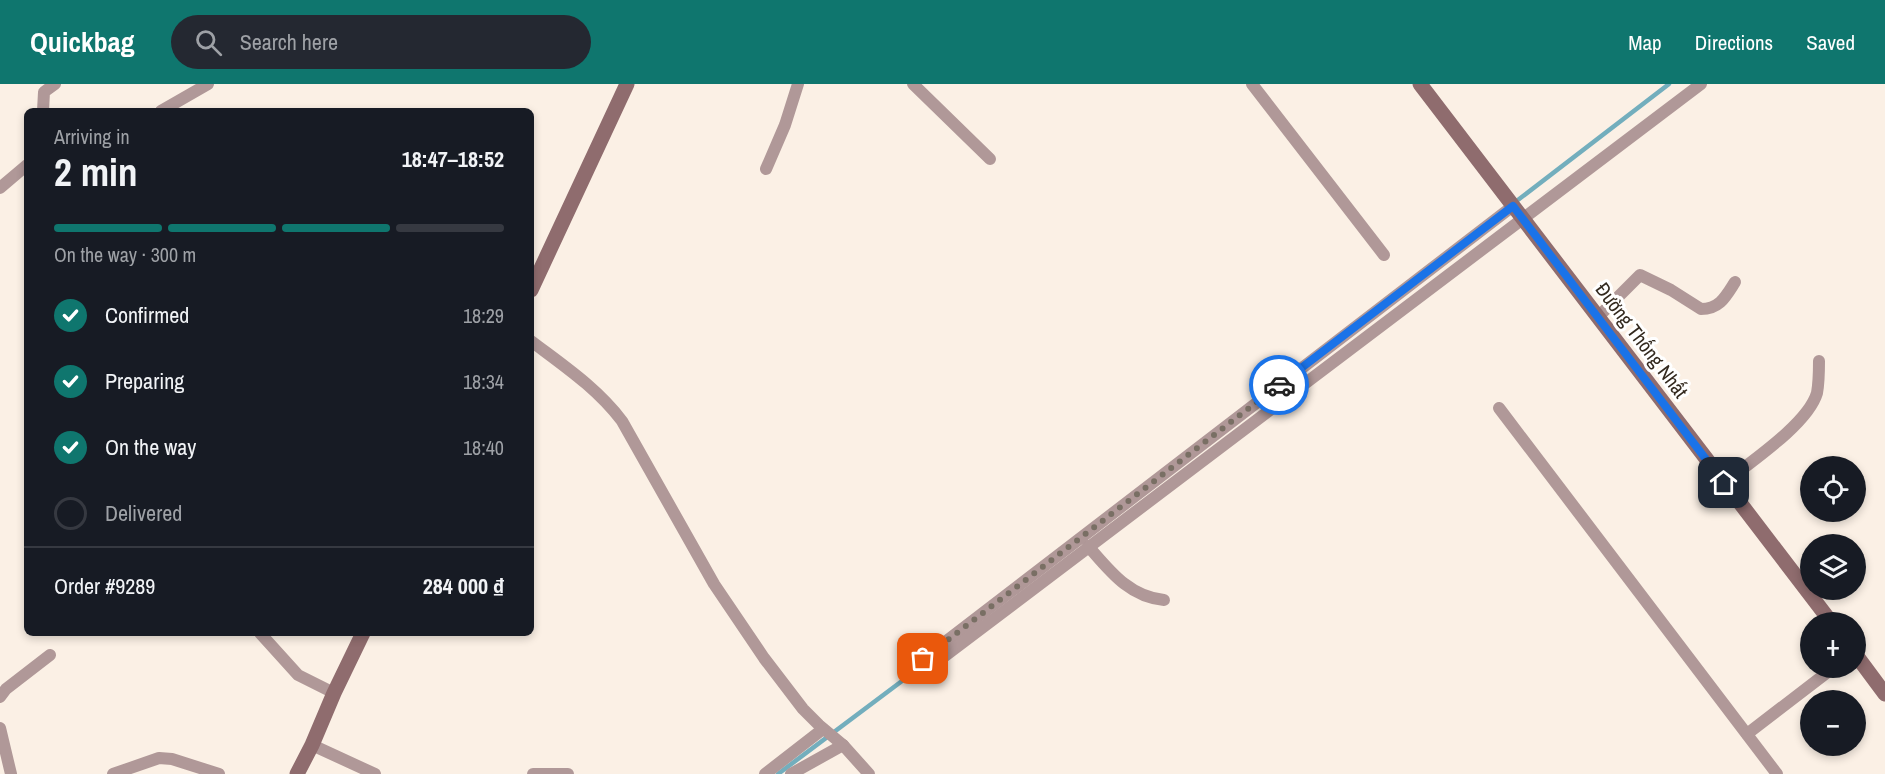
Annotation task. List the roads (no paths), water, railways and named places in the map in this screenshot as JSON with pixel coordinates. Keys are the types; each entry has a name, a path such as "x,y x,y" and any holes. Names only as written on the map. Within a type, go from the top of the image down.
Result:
{"street":[{"path":"43,108 44,92 55,84"},
{"path":"167,108 208,84"},
{"path":"534,284 627,84"},
{"path":"766,169 785,125 798,84"},
{"path":"913,84 990,159"},
{"path":"1252,84 1384,255"},
{"name":"Đường Thống Nhất","path":"1420,84 1823,612"},
{"path":"1518,213 1385,322 1088,546 926,664 1518,213 1701,84"},
{"path":"0,188 24,168"},
{"path":"1598,317 1640,275 1671,290 1701,309 1716,306 1722,302 1735,282"},
{"path":"534,343 608,402 622,421 726,604 803,709 840,742 869,774"},
{"path":"1724,483 1787,433 1804,415 1816,396 1819,361"},
{"path":"1499,408 1777,774"},
{"path":"1088,546 1122,583 1148,597 1164,600"},
{"path":"263,636 298,675 334,693"},
{"path":"297,774 362,636"},
{"path":"0,697 6,689 50,655"},
{"path":"1866,668 1885,694"},
{"path":"1747,734 1820,678"},
{"path":"0,728 7,767"},
{"path":"765,774 824,730"},
{"path":"791,774 840,742"},
{"path":"312,745 375,774"},
{"path":"113,774 159,758 172,759 219,774"},
{"path":"532,774 568,774"}],"waterway":[{"path":"1514,203 1669,84"},
{"path":"778,774 926,663"}]}
